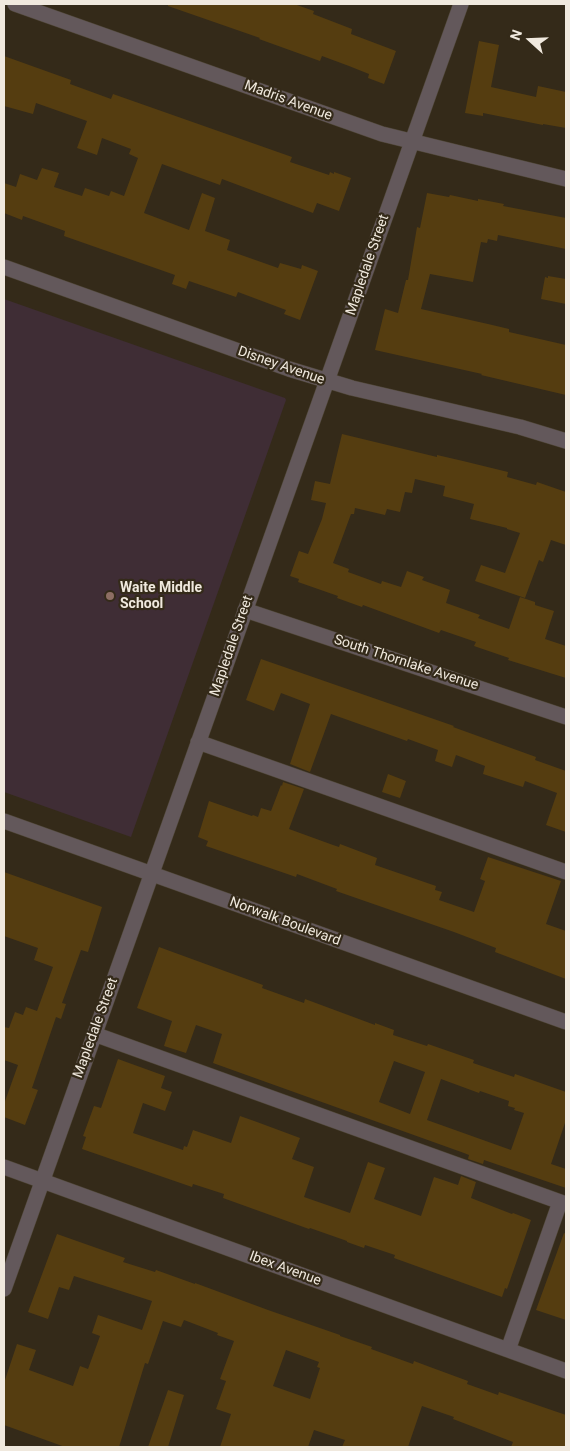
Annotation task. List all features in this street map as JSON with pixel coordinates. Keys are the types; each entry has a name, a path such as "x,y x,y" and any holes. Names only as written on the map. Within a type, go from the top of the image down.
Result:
{"street":[{"name":"Madris Avenue","path":"15,4 382,134 566,179"},
{"name":"Mapledale Street","path":"4,1289 461,4"},
{"name":"Disney Avenue","path":"4,267 327,382 520,427 566,441"},
{"name":"South Thornlake Avenue","path":"245,610 566,717"},
{"path":"198,742 566,872"},
{"name":"Norwalk Boulevard","path":"4,821 566,1022"},
{"path":"94,1034 563,1203 508,1350"},
{"name":"Ibex Avenue","path":"4,1167 566,1371"}],"shaded area":[{"name":"Waite Middle School","path":"4,299 285,398 286,400 131,837 4,792"}],"building":[{"path":"168,4 294,4 314,11 313,14 352,29 351,34 396,51 384,84 368,78 369,74 322,56 320,61 168,6"},
{"path":"479,41 499,45 491,87 536,97 538,86 566,92 566,128 483,113 483,116 465,113"},
{"path":"4,56 71,80 70,84 111,99 113,94 292,157 290,162 329,175 330,172 334,174 334,172 351,178 339,211 317,203 313,213 222,179 220,185 162,164 144,213 189,230 202,193 215,198 205,231 230,240 227,250 278,268 280,263 301,269 302,265 318,271 300,320 284,314 286,310 238,292 236,297 189,281 186,289 172,284 175,275 64,236 65,231 23,216 22,220 4,213 4,183 16,187 20,174 37,180 42,168 59,173 54,187 82,196 85,188 109,196 111,191 124,196 138,158 129,154 131,149 102,138 97,155 77,148 87,121 36,103 33,114 4,106"},
{"path":"427,193 449,197 450,195 478,201 478,199 504,204 503,206 566,218 566,249 498,235 497,241 488,239 487,243 481,242 473,282 430,274 421,309 509,329 509,332 566,345 566,395 375,350 385,309 398,313 406,280 408,280 417,227 420,228"},
{"path":"548,276 566,279 566,304 541,299 545,277 548,278"},
{"path":"342,434 508,472 507,477 536,485 537,482 566,492 566,545 551,540 543,562 539,560 525,598 475,581 481,565 505,573 520,533 470,519 474,504 443,496 445,486 415,479 412,493 405,492 400,512 387,509 385,515 355,508 333,563 349,569 348,572 381,584 382,581 401,587 407,571 424,577 422,580 450,590 446,603 480,615 478,618 509,629 520,597 535,602 535,605 554,611 545,639 566,646 566,678 508,660 509,658 474,646 476,642 441,630 439,633 363,605 362,607 337,598 338,596 298,582 299,579 290,576 299,551 308,554 322,519 326,503 311,500 315,481 330,484"},
{"path":"261,659 454,726 536,757 535,760 566,771 566,832 546,825 557,793 525,781 523,787 483,774 485,766 456,755 452,767 435,761 438,750 331,714 310,772 290,764 310,704 281,693 274,711 246,700"},
{"path":"388,774 406,781 400,798 382,792"},
{"path":"283,782 304,789 289,829 339,847 340,844 377,858 375,865 436,886 435,890 442,892 439,900 474,912 485,881 480,879 488,857 561,881 546,924 566,931 566,979 495,952 496,948 454,932 336,891 337,889 297,874 296,877 206,846 208,841 198,837 209,801 258,817 261,808 271,811"},
{"path":"4,872 102,907 88,952 81,950 62,1003 66,1004 61,1019 56,1017 32,1088 38,1090 25,1125 4,1117 4,1104 18,1065 4,1060 4,1027 9,1028 15,1012 23,1015 26,1007 37,1011 53,967 34,960 38,948 4,936"},
{"path":"159,947 263,985 262,988 304,1003 305,999 375,1025 375,1023 394,1030 393,1035 427,1046 428,1044 474,1060 473,1063 514,1077 515,1074 566,1092 566,1120 551,1164 566,1169 566,1188 484,1160 483,1164 468,1159 469,1155 464,1153 213,1063 222,1034 196,1025 186,1053 164,1046 172,1021 137,1008","holes":["394,1061 425,1072 410,1114 379,1102","441,1079 479,1093 480,1091 509,1101 508,1106 524,1113 511,1150 427,1120"]},
{"path":"118,1059 165,1076 161,1088 172,1092 165,1111 143,1103 133,1133 183,1150 184,1146 187,1147 193,1130 231,1143 240,1116 257,1122 300,1138 292,1159 314,1167 304,1197 350,1213 368,1162 385,1168 374,1199 421,1216 434,1177 458,1185 461,1176 476,1182 471,1198 531,1220 507,1289 505,1288 502,1297 394,1258 395,1255 365,1245 364,1248 223,1198 224,1194 193,1184 192,1187 82,1149 86,1137 83,1136 94,1106 101,1108"},
{"path":"564,1233 566,1234 566,1320 536,1310"},
{"path":"57,1234 125,1258 123,1262 155,1272 156,1270 195,1283 372,1347 371,1349 413,1364 414,1361 468,1381 467,1384 498,1395 499,1392 566,1415 566,1447 511,1447 513,1442 453,1419 454,1417 422,1406 408,1447 342,1447 345,1440 314,1430 308,1447 220,1447 231,1414 216,1409 226,1381 220,1379 234,1341 184,1320 181,1327 163,1321 148,1364 145,1363 119,1447 65,1447 4,1425 4,1383 17,1344 36,1350 29,1370 73,1386 80,1366 88,1369 100,1336 92,1333 98,1315 142,1330 152,1301 74,1276 69,1290 59,1287 48,1319 28,1312","holes":["286,1350 319,1362 317,1367 320,1368 310,1399 273,1386"]},
{"path":"168,1390 184,1395 168,1447 148,1447"}],"place":[{"name":"Waite Middle School","path":"110,596"}]}
